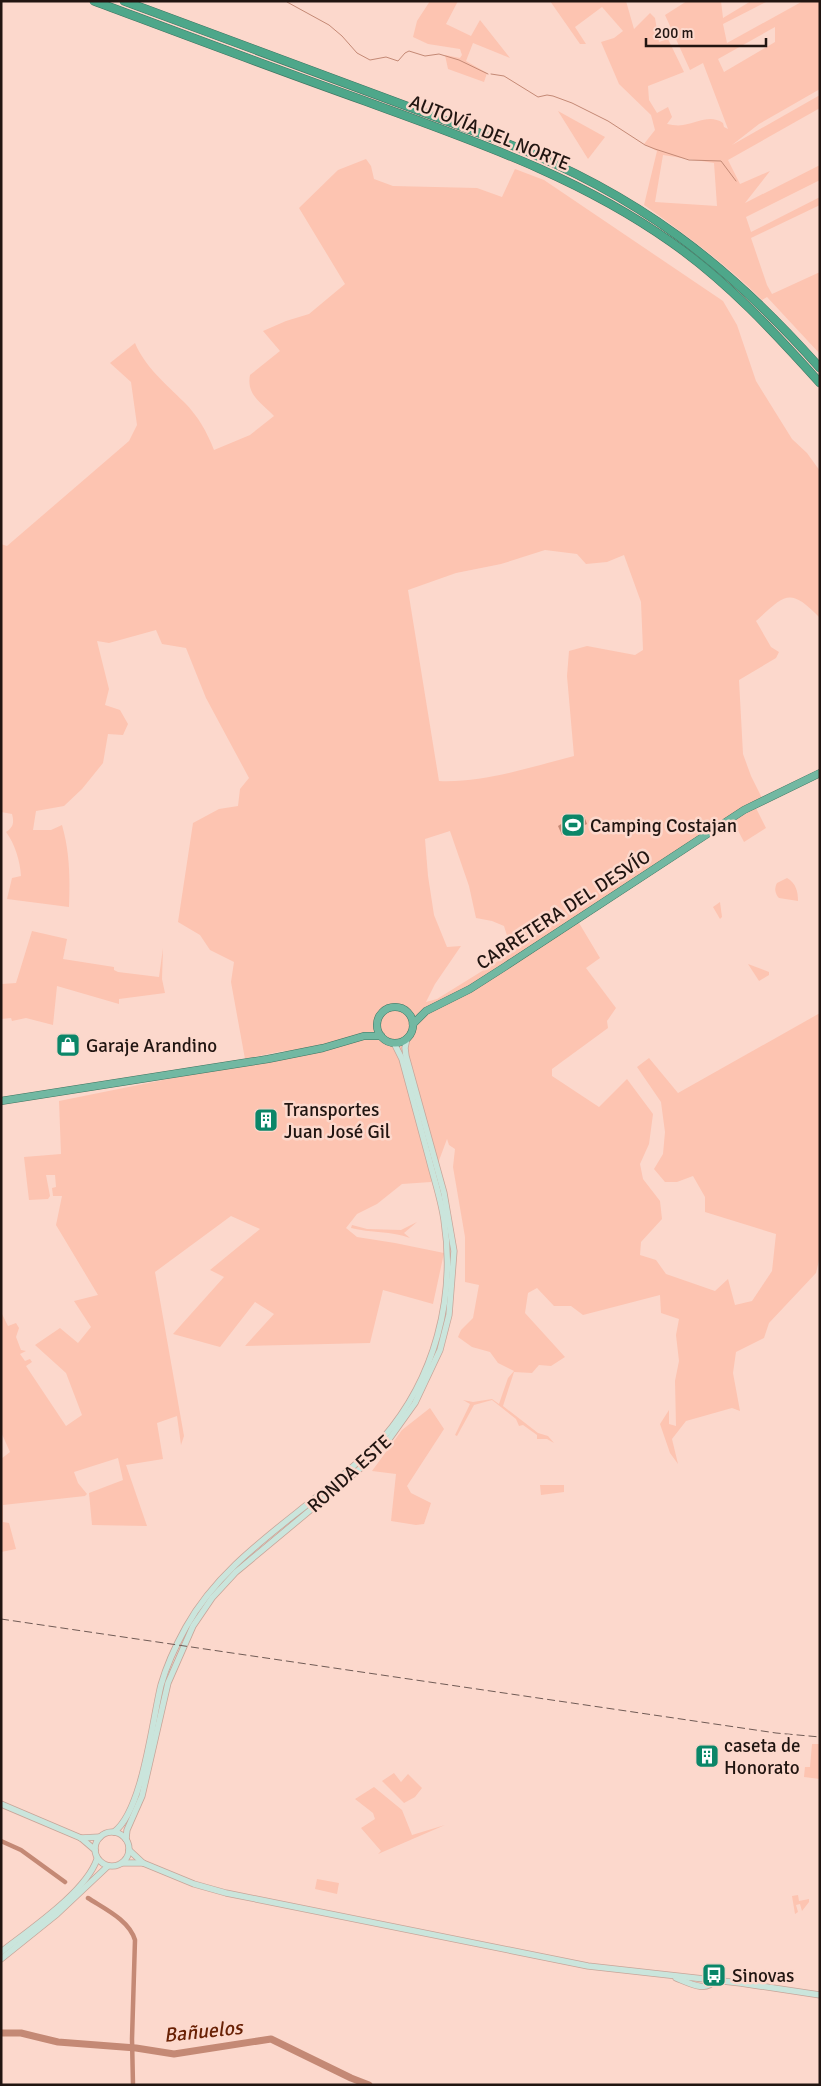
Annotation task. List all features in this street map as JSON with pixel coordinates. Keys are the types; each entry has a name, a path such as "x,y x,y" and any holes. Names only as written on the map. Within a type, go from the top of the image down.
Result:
{"highway":[{"name":"AUTOVÍA DEL NORTE","path":"94,1 495,149 570,182 615,206 650,228 716,277 765,323 820,383"},
{"name":"AUTOVÍA DEL NORTE","path":"124,1 513,146 586,179 649,215 694,246 761,305 820,368"},
{"name":"CARRETERA DEL DESVÍO","path":"412,1024 426,1011 470,990 744,810 820,773"},
{"path":"1,1101 251,1061 316,1049 364,1036 381,1036 394,1043 407,1038 412,1031 412,1024 408,1013 399,1008 389,1008 381,1014 377,1024 364,1036"},
{"name":"CARRETERA DEL DESVÍO","path":"408,1013 426,1011"},
{"path":"377,1024 381,1036"}],"main road":[{"name":"RONDA ESTE","path":"126,1839 127,1830 142,1796 168,1683 193,1626 212,1598 236,1572 362,1467 390,1438 414,1404 440,1350 449,1316 454,1251 444,1193 406,1056 407,1038"},
{"name":"RONDA ESTE","path":"114,1832 122,1826 133,1804 144,1767 162,1682 174,1651 197,1610 232,1568 358,1462 385,1436 409,1401 434,1349 443,1317 447,1284 448,1252 444,1218 402,1059 394,1043"},
{"path":"1,1804 81,1838 94,1850 97,1859 108,1866 117,1866 123,1863 128,1857 129,1850 126,1839 114,1832 106,1833 100,1837 94,1850"},
{"path":"81,1838 100,1837"},
{"path":"129,1850 143,1863 194,1884 226,1893 588,1966 715,1980 820,1995"},
{"path":"1,1952 53,1910 80,1885 91,1872 97,1859"},
{"path":"123,1863 143,1863"},
{"path":"1,1959 57,1914 108,1866"}],"shaded area":[{"path":"430,1 458,1 446,24 471,36 480,20 510,58 473,43 466,61 487,73 484,82 448,69 445,55 460,58 462,55 460,49 428,44 413,37 417,21"},
{"path":"550,1 626,1 634,29 650,13 655,18 659,42 668,39 684,72 648,86 649,100 657,113 668,107 672,117 667,124 681,125 713,119 723,123 724,127 728,129 703,63 690,70 665,15 687,1 721,1 723,18 751,1 768,1 723,24 727,43 803,1 820,1 820,89 759,124 732,145 820,95 820,108 728,160 740,184 770,171 745,203 820,165 820,180 746,217 751,232 820,197 820,205 751,238 767,285 772,294 820,272 820,354 767,297 762,300 720,262 644,205 657,151 644,144 655,130 651,115 619,84 601,42 614,38 623,31 602,7 575,27 586,44 580,44","holes":["775,27 775,42 724,72 718,59","663,155 714,163 717,206 655,202"]},
{"path":"558,111 605,137 588,159"},
{"path":"366,159 371,166 374,179 393,186 477,188 502,197 515,169 544,180 723,301 737,325 756,381 792,439 807,453 820,471 820,618 801,601 794,598 781,600 774,605 756,621 771,647 779,652 776,658 739,680 743,754 763,800 574,920 579,923 600,958 586,968 616,1008 607,1021 608,1028 552,1069 552,1076 599,1107 627,1079 653,1114 649,1144 640,1164 643,1179 660,1201 662,1219 641,1242 640,1255 656,1260 666,1274 715,1291 728,1279 735,1305 752,1301 772,1271 776,1234 705,1212 705,1197 693,1176 677,1182 665,1182 654,1169 663,1154 665,1132 661,1102 637,1067 649,1058 678,1093 820,1013 820,1256 816,1273 769,1323 764,1338 736,1352 733,1373 740,1411 732,1408 686,1421 672,1439 678,1464 670,1453 660,1424 669,1410 669,1424 676,1426 675,1381 679,1361 676,1335 679,1319 661,1313 660,1295 583,1315 571,1306 554,1306 537,1288 528,1293 525,1313 565,1357 551,1366 539,1365 532,1373 514,1372 503,1406 538,1433 548,1436 554,1443 547,1439 537,1439 537,1435 523,1425 519,1426 516,1419 492,1400 474,1405 457,1436 455,1435 470,1404 463,1400 473,1402 492,1399 499,1404 508,1378 514,1371 498,1363 490,1352 472,1347 458,1337 461,1330 473,1318 479,1285 465,1282 465,1237 453,1167 455,1149 449,1145 447,1139 431,1182 402,1184 377,1204 357,1214 346,1228 357,1237 444,1253 433,1304 383,1290 370,1343 245,1346 274,1314 255,1302 220,1347 173,1334 224,1277 210,1270 260,1229 231,1216 155,1272 184,1436 181,1445 177,1416 157,1423 163,1459 126,1465 147,1526 92,1525 89,1493 123,1480 118,1458 74,1472 78,1483 87,1494 85,1496 3,1505 3,1522 9,1523 16,1549 1,1552 1,1459 10,1452 1,1432 1,1312 8,1326 16,1323 19,1328 16,1337 21,1350 26,1351 20,1354 25,1361 30,1359 32,1362 26,1366 66,1426 82,1415 66,1373 35,1345 60,1328 78,1343 91,1327 74,1301 98,1295 56,1225 62,1196 53,1196 52,1188 56,1187 55,1175 46,1175 50,1196 48,1199 29,1200 24,1157 61,1154 59,1101 311,1050 283,1051 245,1059 231,982 234,962 210,950 200,935 178,922 193,823 219,809 238,806 240,789 249,778 206,698 186,648 162,644 156,630 109,643 97,641 109,689 105,705 120,710 128,724 123,735 108,734 103,763 82,789 64,806 36,811 33,830 51,830 62,825 69,866 69,907 7,899 12,878 21,876 20,864 6,832 13,824 12,814 1,812 1,544 7,546 129,441 137,425 131,382 110,363 135,343 144,360 194,413 214,450 250,435 274,416 256,398 249,382 250,375 280,351 263,331 309,314 345,284 299,208 338,170","holes":["545,550 577,554 586,564 607,562 624,555 641,602 643,650 635,655 587,646 569,651 567,676 574,756 490,777 439,781 408,590 456,573 501,564","450,831 469,886 476,918 492,921 504,926 509,942 508,955 437,999 426,1002 435,984 461,946 447,947 434,915 428,876 425,839"]},
{"path":"756,808 766,828 744,842 733,821"},
{"name":"Camping Costajan","path":"584,816 587,824 562,835 558,826 566,821"},
{"path":"787,878 793,882 796,888 798,901 779,898 777,895 775,889 777,883"},
{"path":"720,902 722,917 720,919 713,907"},
{"path":"32,931 67,939 63,959 114,967 114,970 118,972 159,977 163,948 162,979 165,993 119,999 119,1004 57,986 53,1025 26,1018 12,1021 11,1018 1,1019 2,984 16,983"},
{"path":"748,964 769,972 769,975 759,981"},
{"path":"417,1222 404,1233 410,1238 396,1234 351,1228 352,1225 367,1229 401,1230"},
{"path":"430,1408 444,1429 407,1486 411,1493 431,1503 424,1524 416,1525 391,1521 396,1474 372,1471 402,1430"},
{"path":"540,1485 564,1485 564,1492 541,1495"},
{"path":"812,1744 820,1744 820,1779 804,1777 805,1767 810,1767"},
{"path":"394,1773 401,1782 408,1774 422,1788 415,1797 404,1803 382,1781"},
{"path":"374,1787 402,1810 412,1835 445,1825 378,1854 381,1851 361,1828 375,1819 373,1813 355,1799"},
{"path":"317,1879 339,1883 337,1894 315,1889"},
{"path":"798,1895 799,1901 809,1899 809,1902 802,1911 800,1904 796,1905 798,1912 795,1914 792,1896"}],"waterway":[{"path":"287,2 329,25 357,53 370,60 386,57 398,61 409,51 425,56 439,54 459,60 488,74"},
{"path":"491,74 504,76 538,97 553,96 572,103 608,121 645,145 655,149 689,160 721,161 736,181"},
{"path":"1,1841 21,1850 65,1882"},
{"path":"88,1898 122,1921 128,1927 135,1940 132,2039 133,2085"},
{"name":"Bañuelos","path":"1,2033 21,2033 58,2042 136,2048 174,2054 271,2039 369,2085"}],"railway":[{"path":"1,1619 776,1733 820,1737"}],"place":[{"name":"Camping Costajan","path":"573,825"},
{"name":"Garaje Arandino","path":"68,1045"},
{"name":"Transportes Juan José Gil","path":"266,1120"},
{"name":"caseta de Honorato","path":"707,1756"},
{"name":"Sinovas","path":"714,1975"}]}
